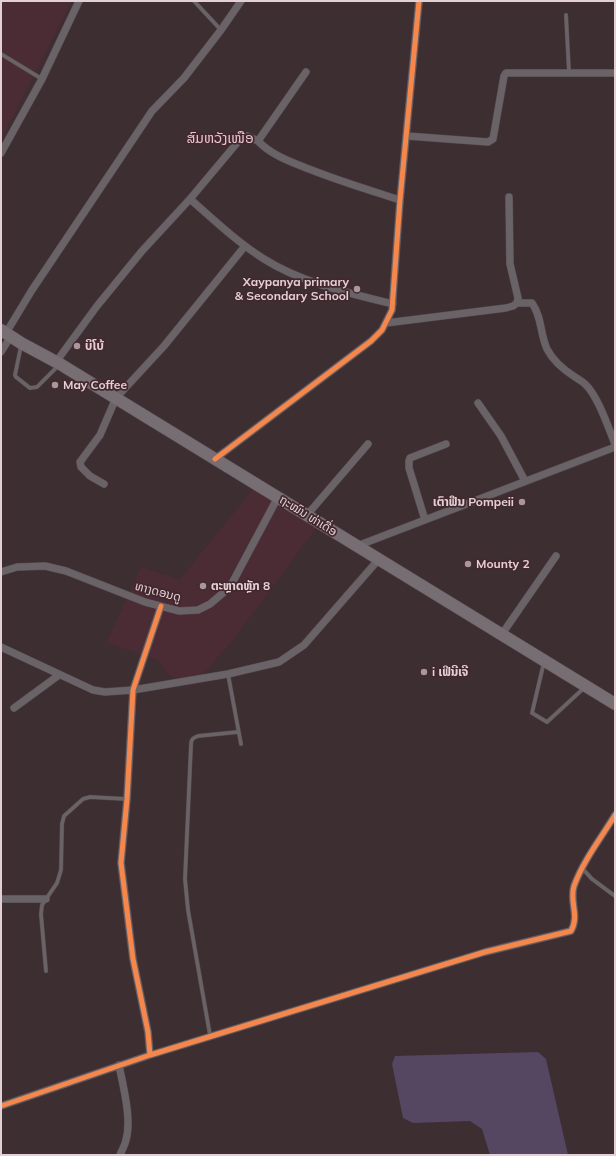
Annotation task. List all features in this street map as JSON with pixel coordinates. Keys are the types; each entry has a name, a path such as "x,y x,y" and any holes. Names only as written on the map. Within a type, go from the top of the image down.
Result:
{"main road":[{"name":"ຖະໝົນ ທ່າເດື່ອ","path":"10,335 215,458 615,704"}],"street":[{"path":"1,153 42,79 79,1"},
{"path":"1,352 36,283 152,111 184,78 241,1"},
{"path":"215,458 371,341 386,323 392,310 400,200 419,1"},
{"path":"258,142 306,72"},
{"path":"406,136 488,142 493,139 495,136 504,76 506,73 615,73"},
{"path":"58,363 107,294 142,251 190,199 242,137 247,136 289,161 330,177 400,200"},
{"path":"508,197 510,264 518,298 517,303"},
{"path":"190,199 245,246 265,259 306,280 393,304"},
{"path":"104,484 90,476 81,467 80,462 100,435 116,398 164,346 245,246"},
{"path":"386,323 506,308 517,303 532,303 540,319 547,350 558,365 584,382 589,388 606,421 615,444"},
{"path":"478,403 501,436 525,481"},
{"path":"307,515 368,444"},
{"path":"425,520 409,468 409,461 410,458 446,444"},
{"path":"357,546 615,447"},
{"name":"ທາງດອນດູ","path":"1,572 24,566 45,566 66,571 145,602 179,611 198,610 210,604 230,587 278,497"},
{"path":"502,634 556,556"},
{"path":"1,647 93,690 105,692 133,690 228,674 279,662 304,645 379,559"},
{"path":"150,1055 148,1032 133,959 121,863 127,799 133,690 161,606"},
{"path":"14,708 59,675"},
{"path":"1,1106 210,1035 485,952 571,931 575,924 573,898 574,887 582,868 615,816"},
{"path":"1,899 46,899"},
{"path":"119,1065 128,1118 127,1139 120,1155"}],"lane":[{"path":"194,1 221,30"},
{"path":"566,15 568,72"},
{"path":"1,54 42,79"},
{"path":"10,335 15,375 30,388 37,387 58,363"},
{"path":"544,660 532,712 547,722 587,686"},
{"path":"228,674 241,744"},
{"path":"210,1035 188,910 185,879 191,740 198,736 238,732"},
{"path":"46,971 41,914 42,905 58,883 61,870 62,824 64,816 83,799 90,797 127,799"},
{"path":"582,868 592,879 615,896"}],"shaded area":[{"path":"1,1 72,1 1,140"},
{"name":"ຕະຫຼາດຫຼັກ 8","path":"257,484 320,523 233,640 193,686 168,675 158,660 106,643 141,567 180,579"},
{"path":"538,1052 546,1059 568,1155 490,1155 482,1129 470,1121 413,1123 403,1118 392,1064 395,1056"}],"cycle path":[{"path":"215,459 371,341 382,330 392,310 400,200 419,1"},
{"path":"1,1106 150,1055 148,1032 133,959 121,863 127,799 133,690 161,606"},
{"path":"150,1055 485,952 571,931 575,919 573,898 574,886 587,859 615,815"}],"place":[{"name":"Xaypanya primary & Secondary School","path":"357,289"},
{"name":"ບິໂບ້","path":"77,346"},
{"name":"May Coffee","path":"55,385"},
{"name":"ເຕົາຟືນ Pompeii","path":"522,502"},
{"name":"Mounty 2","path":"468,564"},
{"name":"ຕະຫຼາດຫຼັກ 8","path":"203,586"},
{"name":"i ເຟີນີເຈີ","path":"424,672"}],"district":[{"name":"ສົມຫວັງເໜືອ","path":"220,139"}]}
